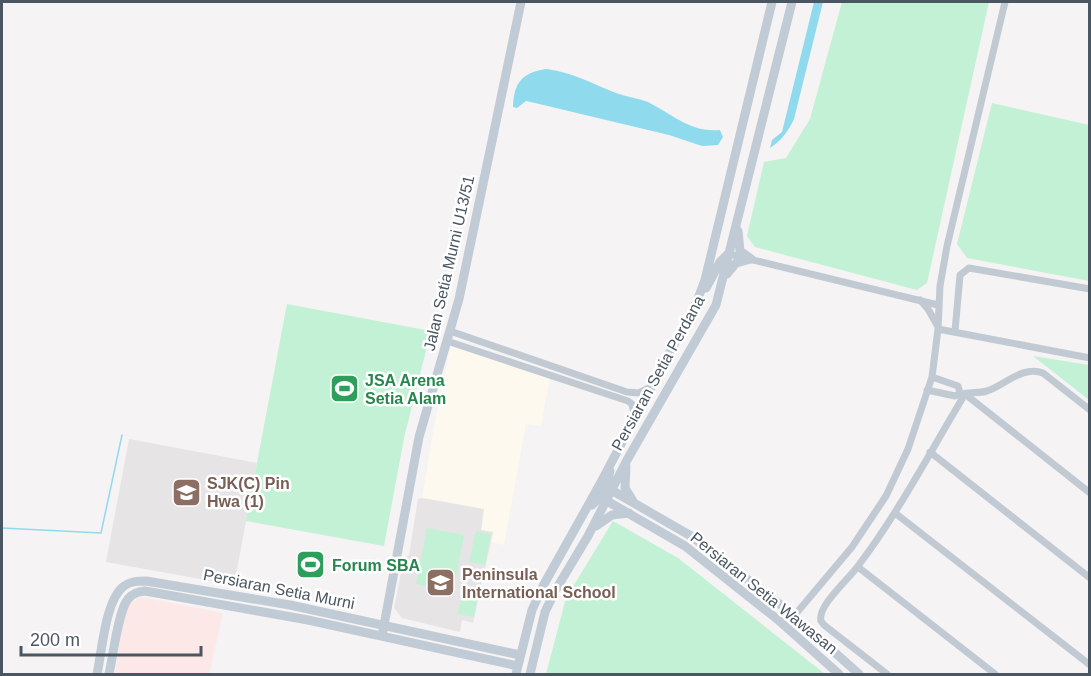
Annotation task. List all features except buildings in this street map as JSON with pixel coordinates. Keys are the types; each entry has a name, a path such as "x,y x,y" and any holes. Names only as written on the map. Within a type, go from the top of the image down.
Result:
{"street":[{"name":"Jalan Setia Murni U13/51","path":"382,636 419,437 461,288 521,2"},
{"name":"Persiaran Setia Perdana","path":"528,675 520,664 532,610 699,297 706,278 772,2"},
{"name":"Persiaran Setia Perdana","path":"528,675 545,612 555,591 716,305 792,2"},
{"path":"793,633 794,616 852,547 886,496 908,449 932,377 938,327 939,290 947,246 1005,2"},
{"path":"737,219 738,247 744,255 751,258"},
{"path":"699,297 709,285 720,262 729,254 938,305"},
{"path":"720,287 730,268 736,262 751,258"},
{"path":"955,331 960,275 969,268 1089,289"},
{"path":"920,300 930,299 939,290"},
{"path":"920,300 938,327 1089,358"},
{"path":"448,336 627,392 639,393 651,387"},
{"path":"448,336 628,401 632,404 634,419"},
{"path":"927,390 955,396 987,391 1027,371 1035,370 1043,373 1089,410"},
{"path":"932,377 958,386 963,393 1089,493"},
{"path":"886,675 824,625 819,616 821,610 858,567 895,513 963,393"},
{"path":"930,452 1089,578"},
{"path":"627,460 626,488 634,502"},
{"path":"584,513 608,494 610,465"},
{"name":"Persiaran Setia Wawasan","path":"608,494 634,502 691,536 794,616 859,675"},
{"name":"Persiaran Setia Wawasan","path":"608,494 628,513 685,546 775,617 839,675"},
{"path":"588,536 607,517 628,513"},
{"path":"895,513 1089,665"},
{"path":"858,567 995,675"},
{"name":"Persiaran Setia Murni","path":"98,675 110,610 115,597 123,587 133,582 146,580 384,624 502,651 520,664"},
{"name":"Persiaran Setia Murni","path":"110,675 126,601 136,592 145,591 308,620 500,662 520,664"},
{"path":"366,620 380,617 386,610 405,629"},
{"path":"775,617 794,616"},
{"path":"502,651 516,646 526,632"},
{"path":"520,664 530,658 538,642"},
{"path":"500,662 511,675"}],"shaded area":[{"path":"451,345 550,378 541,426 526,424 504,545 491,542 493,532 481,530 484,509 422,498"},
{"name":"SJK(C) Pin Hwa (1)","path":"129,439 257,463 234,585 106,562"},
{"name":"Peninsula International School","path":"418,499 484,509 481,530 493,532 473,623 462,620 460,632 402,618 394,608 404,558 409,555"},
{"path":"140,597 223,613 209,674 115,674 125,607"}],"green space":[{"path":"842,2 989,2 927,283 917,290 755,247 747,236 764,162 786,158 810,119"},
{"path":"992,103 1089,125 1089,281 967,258 957,244"},
{"name":"JSA Arena Setia Alam","path":"287,304 431,331 404,438 384,546 246,521"},
{"path":"1033,356 1089,365 1089,400"},
{"path":"613,521 678,558 825,674 546,674 566,598"},
{"path":"427,528 464,535 453,592 416,584"},
{"path":"476,531 491,534 485,565 469,562"},
{"path":"463,591 478,593 474,617 458,614"}],"water":[{"path":"814,2 823,2 794,119 784,136 770,148 772,140 782,132"},
{"path":"546,69 574,76 648,102 691,126 720,130 723,137 718,145 702,146 669,135 526,101 517,108 513,107 515,91 521,80 531,73"}],"waterway":[{"path":"2,528 101,533 122,435"}],"place":[{"name":"JSA Arena Setia Alam","path":"344,389"},
{"name":"SJK(C) Pin Hwa (1)","path":"186,492"},
{"name":"Forum SBA","path":"311,565"},
{"name":"Peninsula International School","path":"441,583"}]}
